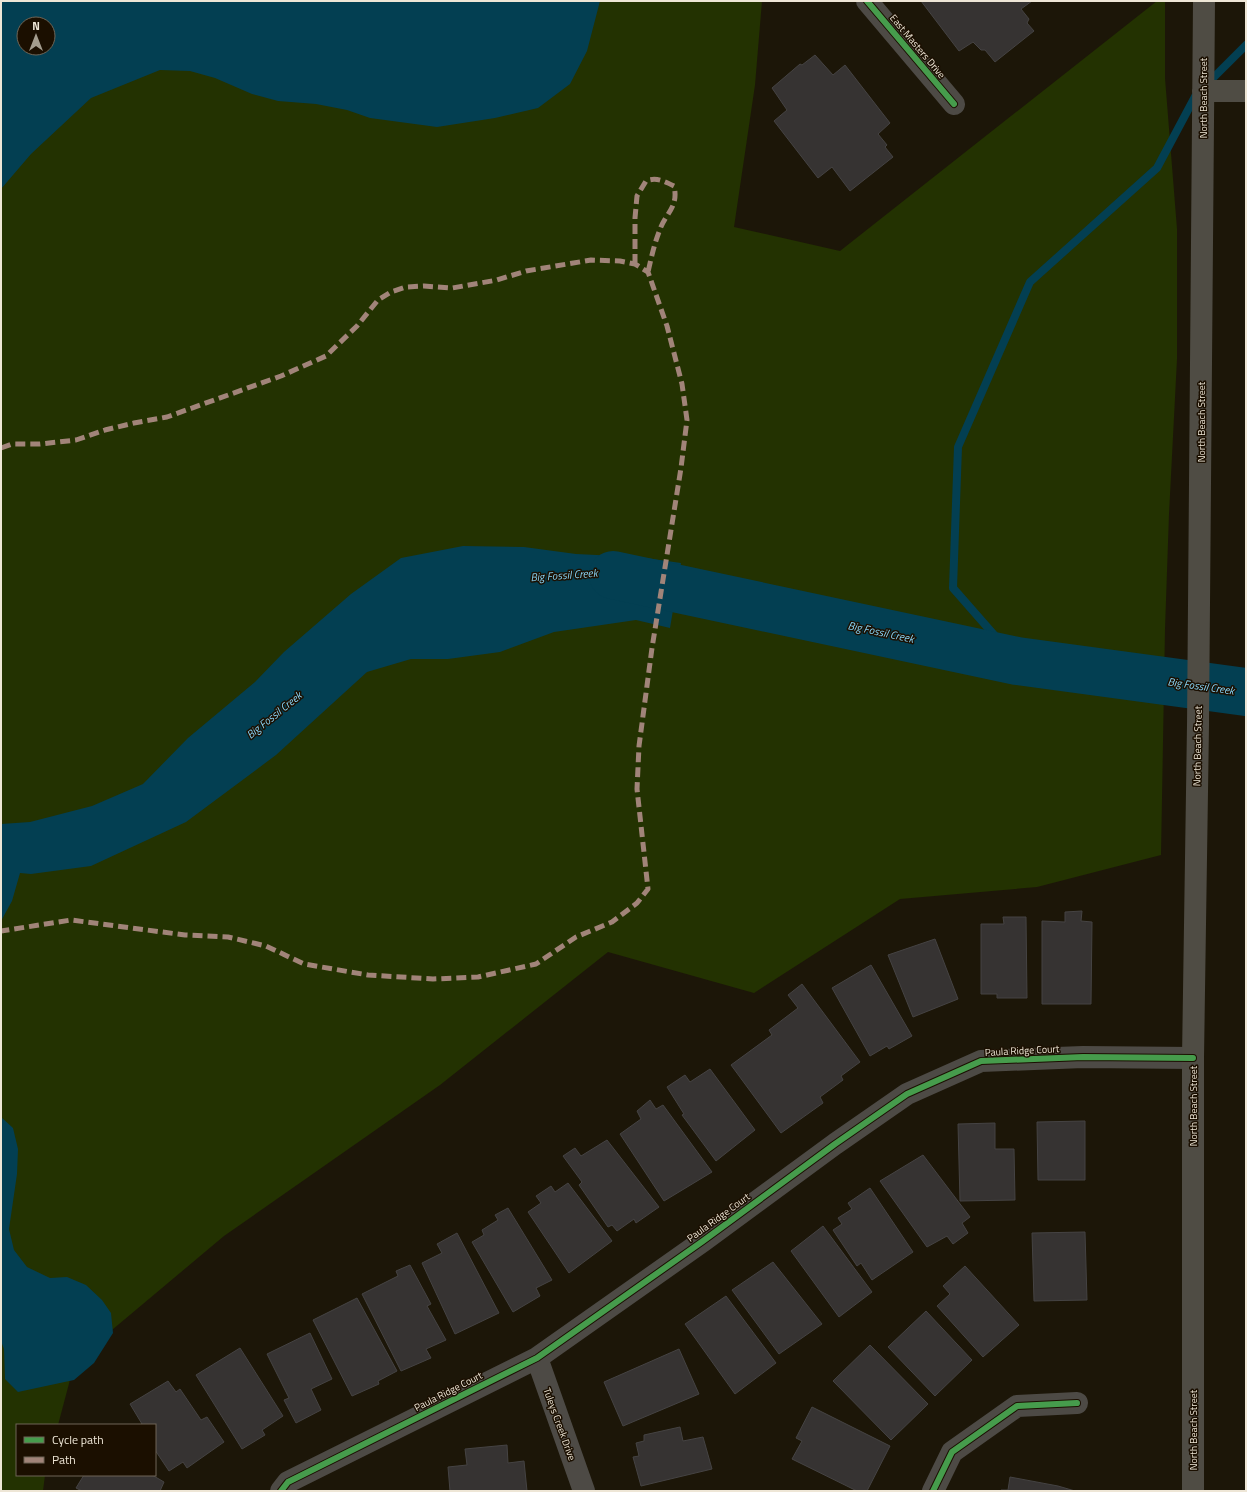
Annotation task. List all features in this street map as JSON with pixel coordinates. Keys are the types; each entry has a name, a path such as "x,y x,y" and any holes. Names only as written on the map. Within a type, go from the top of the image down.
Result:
{"main road":[{"name":"North Beach Street","path":"1193,1491 1193,1058 1204,1"},
{"path":"1204,91 1246,91"}],"street":[{"name":"East Masters Drive","path":"867,1 954,104"},
{"name":"Paula Ridge Court","path":"281,1491 288,1482 537,1358 907,1094 981,1061 1083,1057 1193,1058"},
{"name":"Tuleys Creek Drive","path":"537,1358 584,1491"},
{"path":"933,1491 952,1452 1017,1406 1077,1403"}],"green space":[{"path":"1,1 762,1 755,85 734,227 840,251 1157,1 1165,1 1165,78 1177,229 1177,359 1165,629 1161,855 1037,887 900,899 754,993 608,952 440,1085 224,1236 75,1361 58,1424 16,1424 16,1476 45,1476 43,1491 1,1491"}],"water":[{"path":"1,1 600,1 587,51 570,84 538,108 495,118 437,127 370,118 347,110 316,104 278,101 252,94 215,78 190,71 160,70 91,98 31,154 1,189"},
{"path":"463,546 524,547 576,554 639,557 681,563 670,628 636,620 554,632 500,652 448,659 411,659 367,672 276,755 186,822 91,866 31,874 20,873 12,901 1,921 1,824 30,822 92,806 143,784 188,738 255,682 284,652 351,594 401,558"},
{"path":"1,1117 13,1128 18,1149 17,1174 9,1229 14,1250 27,1267 50,1278 67,1277 86,1285 102,1300 111,1313 113,1333 94,1363 74,1380 18,1392 5,1379 4,1349 1,1341"}],"building":[{"path":"921,1 1032,1 1021,9 1029,19 1027,23 1034,31 995,62 985,50 981,50 973,42 959,51"},
{"path":"815,55 833,75 845,65 890,123 878,134 887,145 885,147 893,157 850,191 832,167 818,178 774,121 787,110 772,88 800,64 802,65"},
{"path":"1082,911 1081,921 1092,922 1091,1004 1042,1004 1042,921 1065,922 1065,912"},
{"path":"1003,917 1026,917 1027,998 997,998 997,994 981,994 981,924 1004,924"},
{"path":"935,939 958,999 913,1017 888,955"},
{"path":"871,965 912,1036 889,1049 887,1046 870,1056 832,988"},
{"path":"802,984 860,1062 841,1076 843,1080 820,1097 823,1103 781,1133 731,1065 772,1035 769,1030 798,1008 788,995"},
{"path":"710,1069 755,1130 716,1161 682,1115 684,1114 667,1087 685,1075 690,1082"},
{"path":"650,1100 656,1109 663,1105 712,1172 664,1201 620,1134 641,1119 637,1111"},
{"path":"1085,1121 1085,1180 1038,1180 1037,1122"},
{"path":"995,1123 995,1149 1014,1149 1015,1200 960,1201 958,1124"},
{"path":"607,1140 659,1207 636,1223 634,1219 617,1231 612,1225 608,1227 579,1185 582,1182 563,1156 575,1148 581,1156"},
{"path":"923,1155 970,1217 962,1223 968,1233 953,1244 947,1236 927,1247 880,1181"},
{"path":"568,1183 612,1241 569,1273 528,1212 541,1203 536,1196 551,1186 555,1192"},
{"path":"870,1188 913,1252 872,1280 861,1263 857,1266 833,1230 842,1224 838,1218 852,1209 848,1203"},
{"path":"508,1208 552,1280 536,1288 540,1296 513,1312 472,1242 484,1235 482,1230 498,1220 495,1215"},
{"path":"823,1226 872,1292 839,1317 791,1251"},
{"path":"1085,1232 1087,1300 1034,1301 1032,1233"},
{"path":"457,1233 499,1313 455,1334 422,1263 442,1253 437,1244"},
{"path":"773,1262 822,1324 779,1354 732,1290"},
{"path":"410,1265 431,1304 427,1306 446,1340 426,1349 431,1358 401,1371 362,1294 398,1276 396,1271"},
{"path":"965,1266 1019,1325 983,1357 937,1306 950,1294 943,1286"},
{"path":"726,1296 776,1363 735,1394 685,1324"},
{"path":"357,1298 397,1371 378,1381 379,1384 352,1396 313,1320"},
{"path":"926,1311 972,1360 935,1396 888,1347"},
{"path":"310,1333 332,1379 311,1389 321,1410 296,1423 284,1400 289,1398 267,1354"},
{"path":"870,1345 928,1404 891,1440 833,1381"},
{"path":"240,1348 283,1416 262,1430 265,1435 242,1449 196,1375"},
{"path":"679,1349 699,1394 623,1426 604,1382"},
{"path":"168,1381 176,1392 180,1389 201,1420 207,1417 224,1442 187,1468 183,1462 169,1471 156,1452 156,1424 142,1424 130,1404"},
{"path":"812,1407 890,1446 867,1491 857,1491 792,1459 802,1441 796,1438"},
{"path":"680,1427 683,1441 703,1437 712,1469 641,1486 633,1457 639,1456 636,1443 644,1441 644,1435"},
{"path":"507,1445 508,1463 524,1461 527,1491 450,1491 448,1467 467,1465 465,1449"},
{"path":"83,1476 154,1476 164,1482 160,1491 82,1491 76,1488"},
{"path":"1010,1477 1058,1486 1075,1491 1000,1491 1008,1490"}],"waterway":[{"path":"1207,84 1246,45"},
{"path":"1017,661 953,588 958,447 1030,282 1157,168 1197,93"},
{"name":"Big Fossil Creek","path":"613,575 1017,661 1246,692"}],"marked path":[{"path":"635,264 635,218 637,196 646,181 653,179 663,181 674,186 675,200 659,232 648,272"},
{"path":"1,448 12,444 40,444 76,440 105,430 167,417 281,376 326,356 357,326 378,300 391,292 406,287 424,286 452,288 497,280 526,271 591,260 620,261 635,264 648,272 667,326 682,384 687,420 681,468 652,648 639,746 637,789 648,889 637,903 612,922 576,937 536,964 478,977 433,979 368,975 304,964 266,946 228,937 185,935 71,920 1,931"}],"cycle path":[{"path":"867,1 954,104"},
{"path":"281,1491 288,1482 537,1358 907,1094 981,1061 1083,1057 1193,1058"},
{"path":"933,1491 952,1452 1017,1406 1077,1403"}]}
